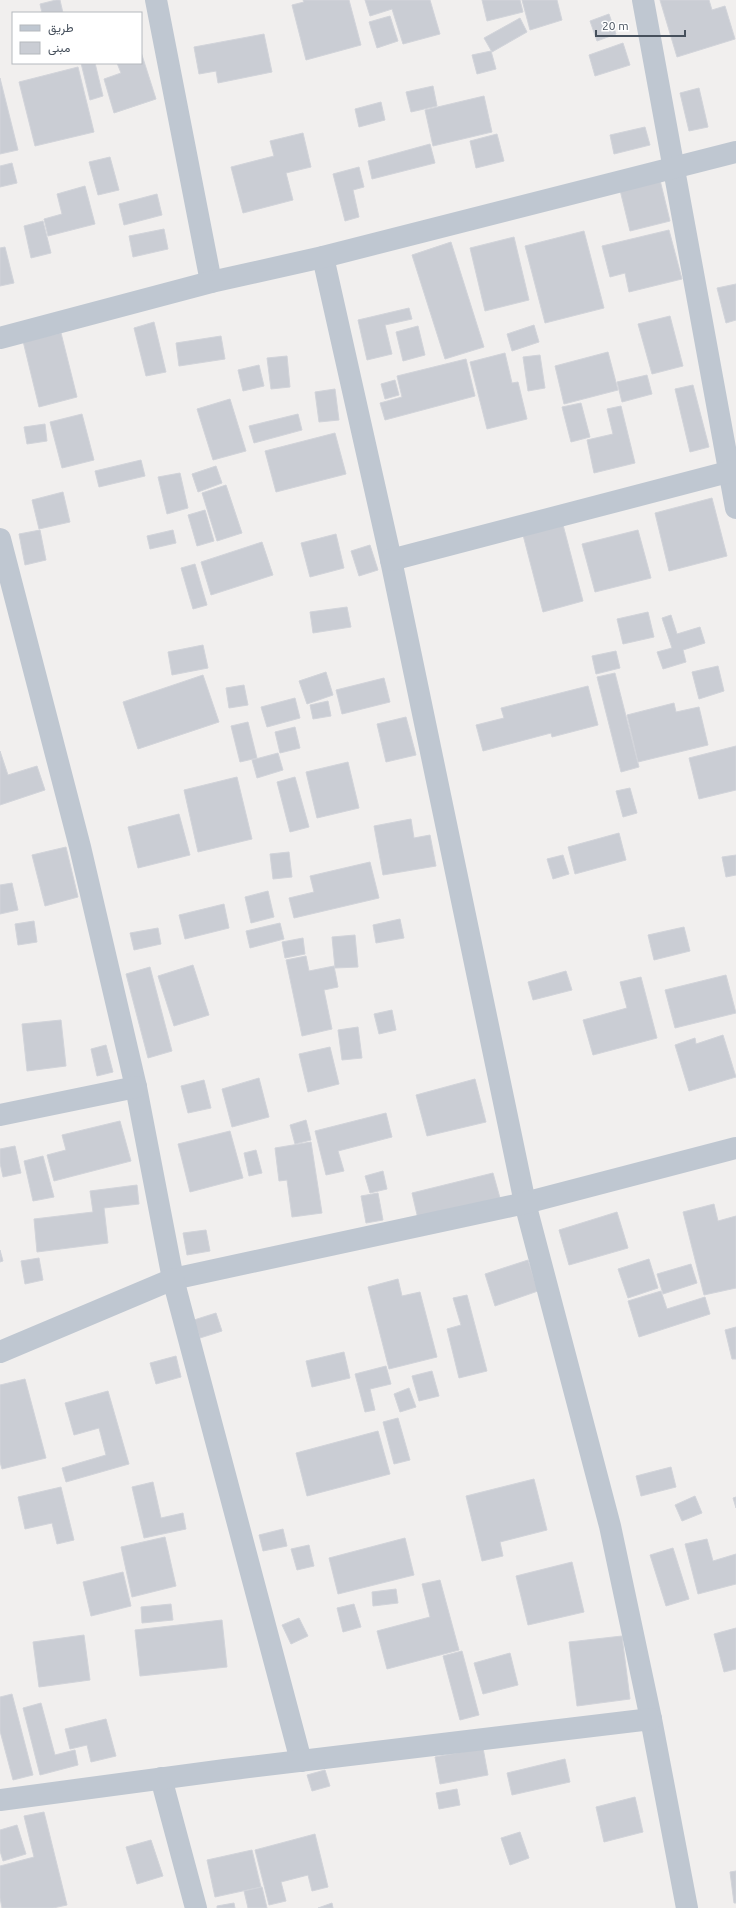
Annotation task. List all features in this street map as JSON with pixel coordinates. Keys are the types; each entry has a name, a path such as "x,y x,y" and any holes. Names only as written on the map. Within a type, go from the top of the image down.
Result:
{"street":[{"path":"156,0 212,282"},
{"path":"643,0 733,471 736,508"},
{"path":"0,338 212,282 323,257 736,152"},
{"path":"323,257 391,560 525,1203 610,1526 651,1719 687,1908"},
{"path":"391,560 733,471"},
{"path":"0,539 80,847 136,1088 173,1279 301,1761"},
{"path":"0,1115 136,1088"},
{"path":"0,1352 173,1279 525,1203 736,1148"},
{"path":"0,1800 161,1778 651,1719"},
{"path":"161,1778 196,1908"}],"building":[{"path":"60,0 63,12 42,12 40,4"},
{"path":"303,0 349,0 361,45 306,60 292,5 304,2"},
{"path":"365,0 430,0 440,34 403,44 392,9 370,16"},
{"path":"482,0 520,0 523,12 487,21"},
{"path":"522,0 557,0 562,20 530,30"},
{"path":"660,0 709,0 712,10 725,6 735,39 677,57"},
{"path":"609,14 616,34 597,41 590,21"},
{"path":"390,16 398,41 377,48 369,22"},
{"path":"520,18 527,32 492,52 484,38"},
{"path":"264,34 272,72 218,83 216,71 199,74 194,47"},
{"path":"623,43 630,65 595,76 589,55"},
{"path":"491,51 496,69 477,74 472,55"},
{"path":"142,55 156,99 114,113 104,79 121,73 117,64 142,64"},
{"path":"81,64 95,64 103,96 90,100"},
{"path":"78,67 94,132 35,146 19,82"},
{"path":"0,78 18,150 0,154"},
{"path":"433,86 437,106 411,112 406,92"},
{"path":"699,88 708,127 689,131 680,93"},
{"path":"484,96 492,132 433,146 425,110"},
{"path":"381,102 385,120 359,127 355,109"},
{"path":"645,127 650,145 614,154 610,135"},
{"path":"303,133 311,167 286,173 293,200 243,213 231,167 274,156 270,141"},
{"path":"497,134 504,161 476,168 470,141"},
{"path":"430,144 435,163 372,179 368,161"},
{"path":"110,157 119,190 98,195 89,162"},
{"path":"12,163 17,183 0,187 0,166"},
{"path":"359,167 364,187 353,190 359,217 345,221 333,174"},
{"path":"660,180 670,221 630,231 620,190"},
{"path":"85,186 95,224 48,236 44,219 62,214 57,194"},
{"path":"157,194 162,215 124,225 119,204"},
{"path":"43,221 51,253 31,258 24,226"},
{"path":"164,229 168,249 133,257 129,236"},
{"path":"669,230 682,279 629,292 625,273 610,277 602,246"},
{"path":"584,231 604,308 545,323 525,246"},
{"path":"514,237 529,300 485,311 470,248"},
{"path":"451,242 484,347 445,359 412,255"},
{"path":"5,247 14,283 0,286 0,248"},
{"path":"736,284 736,320 726,323 717,288"},
{"path":"409,308 412,319 385,325 392,354 367,360 358,320"},
{"path":"670,316 683,366 652,374 638,324"},
{"path":"154,322 166,372 146,376 134,328"},
{"path":"534,325 539,342 512,351 507,334"},
{"path":"418,326 425,355 403,361 396,332"},
{"path":"61,333 77,397 39,407 23,341"},
{"path":"221,336 225,359 179,366 176,343"},
{"path":"608,352 618,390 564,404 555,366"},
{"path":"505,353 512,383 518,382 527,419 487,429 470,362"},
{"path":"540,355 545,388 528,391 523,357"},
{"path":"287,356 290,387 271,389 267,358"},
{"path":"466,359 475,396 385,420 380,403 402,397 397,376"},
{"path":"259,365 264,386 243,391 238,370"},
{"path":"647,375 652,394 622,402 617,382"},
{"path":"395,380 399,395 385,399 381,384"},
{"path":"693,385 709,447 690,452 675,389"},
{"path":"335,389 339,420 319,422 315,392"},
{"path":"230,399 246,451 213,460 197,409"},
{"path":"581,403 590,437 571,442 562,407"},
{"path":"621,406 635,463 594,473 587,440 613,434 607,409"},
{"path":"82,414 94,460 62,468 50,422"},
{"path":"298,414 302,430 254,443 249,426"},
{"path":"45,424 47,441 27,444 24,427"},
{"path":"335,433 346,474 276,492 265,451"},
{"path":"141,460 145,476 99,487 95,471"},
{"path":"216,466 222,483 198,492 192,474"},
{"path":"180,473 188,508 167,514 158,477"},
{"path":"226,485 242,533 217,541 202,493"},
{"path":"63,492 70,522 39,529 32,500"},
{"path":"712,498 727,556 669,571 655,513"},
{"path":"205,510 214,541 197,546 188,515"},
{"path":"562,521 583,601 543,612 522,531"},
{"path":"40,530 46,560 25,565 19,534"},
{"path":"173,530 176,543 150,549 147,536"},
{"path":"638,530 651,578 595,592 582,544"},
{"path":"336,534 344,568 310,577 301,543"},
{"path":"262,542 273,575 211,595 201,562"},
{"path":"370,545 378,570 359,576 351,551"},
{"path":"195,564 207,605 193,609 181,568"},
{"path":"347,607 351,627 313,633 310,612"},
{"path":"648,612 654,637 623,644 617,619"},
{"path":"671,615 677,634 700,627 705,643 683,650 686,662 663,669 657,652 672,648 662,618"},
{"path":"203,645 208,668 172,675 168,652"},
{"path":"616,651 620,668 596,674 592,656"},
{"path":"718,666 724,691 699,699 692,672"},
{"path":"326,672 333,695 307,704 299,681"},
{"path":"615,673 639,767 621,772 597,677"},
{"path":"203,675 219,722 138,749 123,702"},
{"path":"384,678 390,702 342,714 336,690"},
{"path":"244,685 248,705 229,708 226,688"},
{"path":"588,686 598,725 552,737 551,733 483,751 476,725 504,718 501,708"},
{"path":"295,698 300,718 267,727 261,707"},
{"path":"328,701 331,716 313,719 310,705"},
{"path":"674,703 676,712 699,707 708,745 638,762 627,715"},
{"path":"406,717 416,755 386,762 377,724"},
{"path":"248,722 257,758 240,762 231,726"},
{"path":"295,727 300,748 280,753 275,732"},
{"path":"736,746 736,790 699,799 689,758"},
{"path":"0,751 8,775 37,766 45,790 0,805"},
{"path":"278,753 283,770 257,778 252,760"},
{"path":"348,762 359,808 317,818 306,772"},
{"path":"237,777 252,839 198,852 184,790"},
{"path":"295,777 309,827 290,832 277,782"},
{"path":"630,788 637,813 623,817 616,791"},
{"path":"179,814 190,855 138,868 128,827"},
{"path":"411,819 414,838 430,835 436,866 383,875 374,826"},
{"path":"619,833 626,860 575,874 568,847"},
{"path":"66,847 78,897 45,906 32,855"},
{"path":"289,852 292,877 273,879 270,854"},
{"path":"563,855 569,874 553,879 547,859"},
{"path":"736,855 736,875 726,877 722,857"},
{"path":"370,862 379,898 294,918 289,898 314,892 310,876"},
{"path":"12,883 18,910 0,914 0,885"},
{"path":"268,891 274,917 251,923 245,897"},
{"path":"224,904 229,928 185,939 179,915"},
{"path":"400,919 404,938 376,943 373,925"},
{"path":"34,921 37,942 18,945 15,924"},
{"path":"280,923 284,939 250,948 246,931"},
{"path":"684,927 690,951 654,960 648,935"},
{"path":"158,928 161,944 134,950 130,933"},
{"path":"355,935 358,967 335,968 332,937"},
{"path":"303,938 305,954 285,958 282,942"},
{"path":"306,956 309,971 334,966 338,987 324,990 332,1029 302,1036 286,960"},
{"path":"193,965 209,1015 174,1026 158,976"},
{"path":"150,967 172,1051 148,1058 126,974"},
{"path":"566,971 572,990 533,1000 528,982"},
{"path":"726,975 736,1013 675,1028 665,990"},
{"path":"641,977 657,1038 593,1055 583,1020 627,1008 620,982"},
{"path":"392,1010 396,1030 379,1034 374,1014"},
{"path":"61,1020 66,1066 27,1071 22,1024"},
{"path":"358,1027 362,1058 342,1060 338,1030"},
{"path":"723,1035 736,1077 689,1091 675,1045 695,1038 696,1044"},
{"path":"106,1045 113,1072 97,1076 91,1049"},
{"path":"330,1047 339,1084 308,1092 299,1054"},
{"path":"259,1078 269,1117 232,1127 222,1089"},
{"path":"475,1079 486,1122 427,1136 416,1095"},
{"path":"204,1080 211,1108 188,1113 181,1086"},
{"path":"386,1113 392,1137 338,1151 344,1171 326,1175 315,1131"},
{"path":"306,1120 311,1140 295,1144 290,1125"},
{"path":"120,1121 131,1161 54,1181 47,1155 66,1150 62,1135"},
{"path":"230,1131 243,1178 190,1192 178,1144"},
{"path":"311,1142 322,1213 292,1217 287,1180 279,1181 275,1148"},
{"path":"15,1146 21,1173 3,1177 0,1163 0,1149"},
{"path":"256,1150 262,1173 249,1176 244,1153"},
{"path":"43,1156 54,1197 33,1201 24,1161"},
{"path":"383,1171 387,1189 370,1193 365,1176"},
{"path":"493,1173 500,1198 418,1219 412,1193"},
{"path":"137,1185 139,1204 104,1208 108,1243 37,1252 34,1219 93,1212 90,1191"},
{"path":"378,1193 383,1220 366,1223 361,1196"},
{"path":"714,1204 718,1221 736,1216 736,1288 704,1295 683,1212"},
{"path":"617,1212 628,1248 569,1265 559,1230"},
{"path":"206,1230 210,1251 187,1255 183,1233"},
{"path":"0,1250 3,1261 0,1262"},
{"path":"39,1258 43,1280 25,1284 21,1261"},
{"path":"649,1259 658,1288 628,1298 618,1269"},
{"path":"528,1260 538,1291 495,1306 485,1274"},
{"path":"691,1264 697,1283 663,1294 657,1274"},
{"path":"398,1279 402,1296 420,1292 437,1357 389,1369 368,1287"},
{"path":"661,1291 667,1309 705,1297 710,1314 639,1337 628,1301"},
{"path":"467,1295 487,1371 459,1378 447,1329 461,1325 453,1298"},
{"path":"216,1313 222,1331 200,1338 194,1320"},
{"path":"736,1327 736,1359 732,1359 725,1330"},
{"path":"344,1352 350,1378 312,1387 306,1361"},
{"path":"176,1356 181,1377 156,1384 150,1363"},
{"path":"386,1366 391,1384 370,1389 375,1410 365,1412 355,1374"},
{"path":"432,1371 439,1396 419,1401 412,1376"},
{"path":"25,1379 46,1458 2,1469 0,1462 0,1385"},
{"path":"409,1388 416,1407 400,1412 394,1394"},
{"path":"108,1391 129,1464 66,1482 62,1468 106,1455 99,1428 74,1435 65,1403"},
{"path":"398,1418 410,1460 394,1464 383,1422"},
{"path":"378,1431 390,1474 307,1496 296,1453"},
{"path":"671,1467 676,1487 641,1496 636,1476"},
{"path":"534,1479 547,1530 500,1542 503,1556 482,1561 466,1496"},
{"path":"153,1482 161,1518 183,1513 186,1529 144,1538 132,1487"},
{"path":"61,1487 74,1540 57,1544 52,1523 25,1529 18,1497"},
{"path":"695,1496 702,1513 682,1521 675,1505"},
{"path":"736,1497 736,1508 733,1498"},
{"path":"283,1529 287,1546 263,1551 259,1535"},
{"path":"165,1537 176,1586 132,1597 121,1547"},
{"path":"405,1538 414,1575 338,1594 329,1558"},
{"path":"707,1539 713,1561 736,1554 736,1584 698,1594 685,1544"},
{"path":"309,1545 314,1566 297,1570 291,1549"},
{"path":"673,1548 689,1599 666,1606 650,1555"},
{"path":"572,1562 584,1612 528,1625 516,1576"},
{"path":"123,1572 131,1606 91,1616 83,1582"},
{"path":"440,1580 459,1650 387,1669 377,1631 430,1617 422,1584"},
{"path":"396,1589 398,1603 373,1606 372,1592"},
{"path":"171,1604 173,1620 142,1623 141,1607"},
{"path":"354,1604 361,1627 343,1632 337,1608"},
{"path":"299,1618 308,1636 291,1644 282,1625"},
{"path":"222,1620 227,1667 140,1676 135,1630"},
{"path":"736,1628 736,1669 724,1672 714,1634"},
{"path":"84,1635 90,1680 39,1687 33,1642"},
{"path":"622,1636 630,1699 577,1706 569,1642"},
{"path":"462,1651 479,1715 460,1720 443,1656"},
{"path":"510,1653 518,1685 483,1694 474,1663"},
{"path":"12,1694 33,1775 13,1780 0,1731 0,1697"},
{"path":"41,1703 55,1755 75,1750 78,1765 40,1775 23,1708"},
{"path":"106,1719 116,1756 91,1762 87,1745 70,1749 65,1729"},
{"path":"483,1748 488,1775 440,1784 435,1757"},
{"path":"565,1759 570,1782 512,1795 507,1773"},
{"path":"325,1770 330,1786 312,1791 307,1775"},
{"path":"457,1789 460,1805 439,1809 436,1793"},
{"path":"635,1797 643,1832 604,1842 596,1807"},
{"path":"44,1812 67,1905 53,1908 2,1908 0,1898 0,1866 34,1857 24,1816"},
{"path":"17,1825 26,1854 3,1861 0,1851 0,1830"},
{"path":"520,1832 529,1858 510,1865 501,1838"},
{"path":"315,1834 328,1887 312,1891 308,1875 281,1882 286,1901 269,1905 255,1850"},
{"path":"151,1840 163,1876 137,1884 126,1847"},
{"path":"252,1850 261,1887 215,1897 207,1860"},
{"path":"736,1871 736,1903 734,1903 730,1872"},
{"path":"262,1887 267,1908 248,1908 244,1891"},
{"path":"234,1903 235,1908 217,1908 217,1906"},
{"path":"332,1903 333,1908 318,1908"}]}
